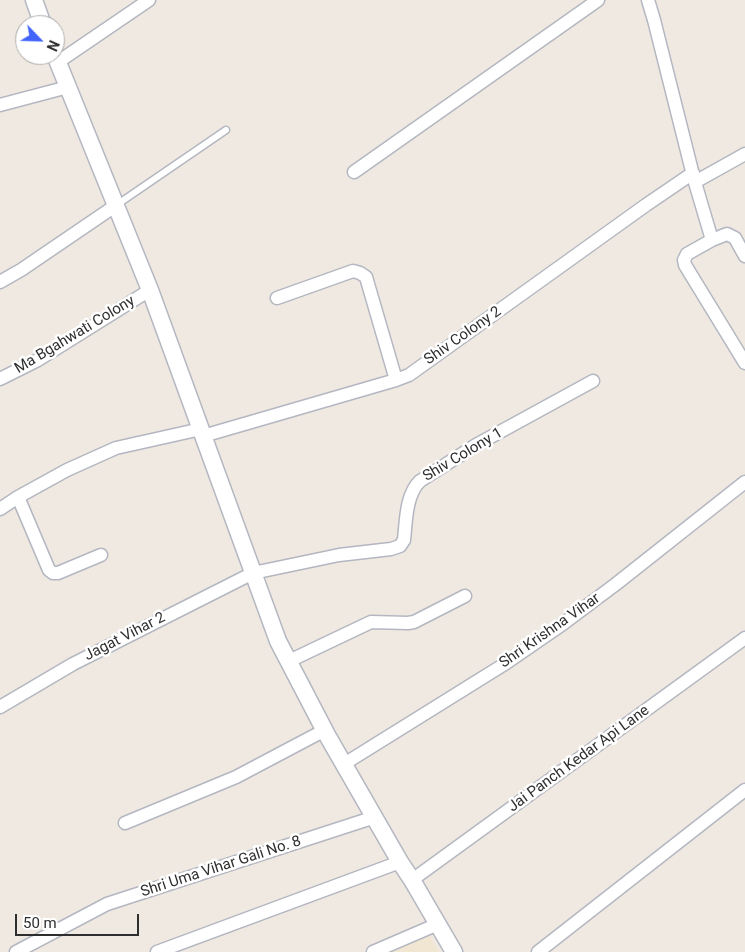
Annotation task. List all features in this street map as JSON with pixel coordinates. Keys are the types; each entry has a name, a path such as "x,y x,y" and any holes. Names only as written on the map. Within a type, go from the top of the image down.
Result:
{"street":[{"path":"34,0 39,15"},
{"path":"65,52 149,0"},
{"path":"354,172 598,0"},
{"path":"648,0 712,240"},
{"path":"59,65 150,290 278,641 344,764 454,952"},
{"path":"0,105 68,87"},
{"name":"Shiv Colony 2","path":"0,510 18,497 67,470 116,448 202,432 396,380 409,374 646,205 694,178 745,154"},
{"path":"0,282 21,270 115,206"},
{"path":"745,256 735,238 727,234 687,254 684,260 685,265 745,362"},
{"path":"278,298 353,270 360,272 366,277 396,380"},
{"name":"Ma Bgahwati Colony","path":"0,379 38,360 150,290"},
{"name":"Shiv Colony 1","path":"254,573 340,555 392,549 400,546 404,540 410,494 414,486 476,445 593,381"},
{"name":"Shri Krishna Vihar","path":"344,764 503,665 564,623 745,482"},
{"path":"18,497 49,570 58,573 101,555"},
{"name":"Jagat Vihar 2","path":"0,707 73,664 254,573"},
{"path":"288,661 371,622 414,622 465,596"},
{"name":"Jai Panch Kedar Api Lane","path":"412,880 745,638"},
{"path":"125,824 236,777 325,730"},
{"path":"538,952 745,790"},
{"name":"Shri Uma Vihar Gali No. 8","path":"16,952 107,904 375,817"},
{"path":"157,952 400,862"},
{"path":"373,952 438,924"}],"lane":[{"path":"115,206 226,130"}],"shaded area":[{"path":"428,933 439,952 384,952"}]}
